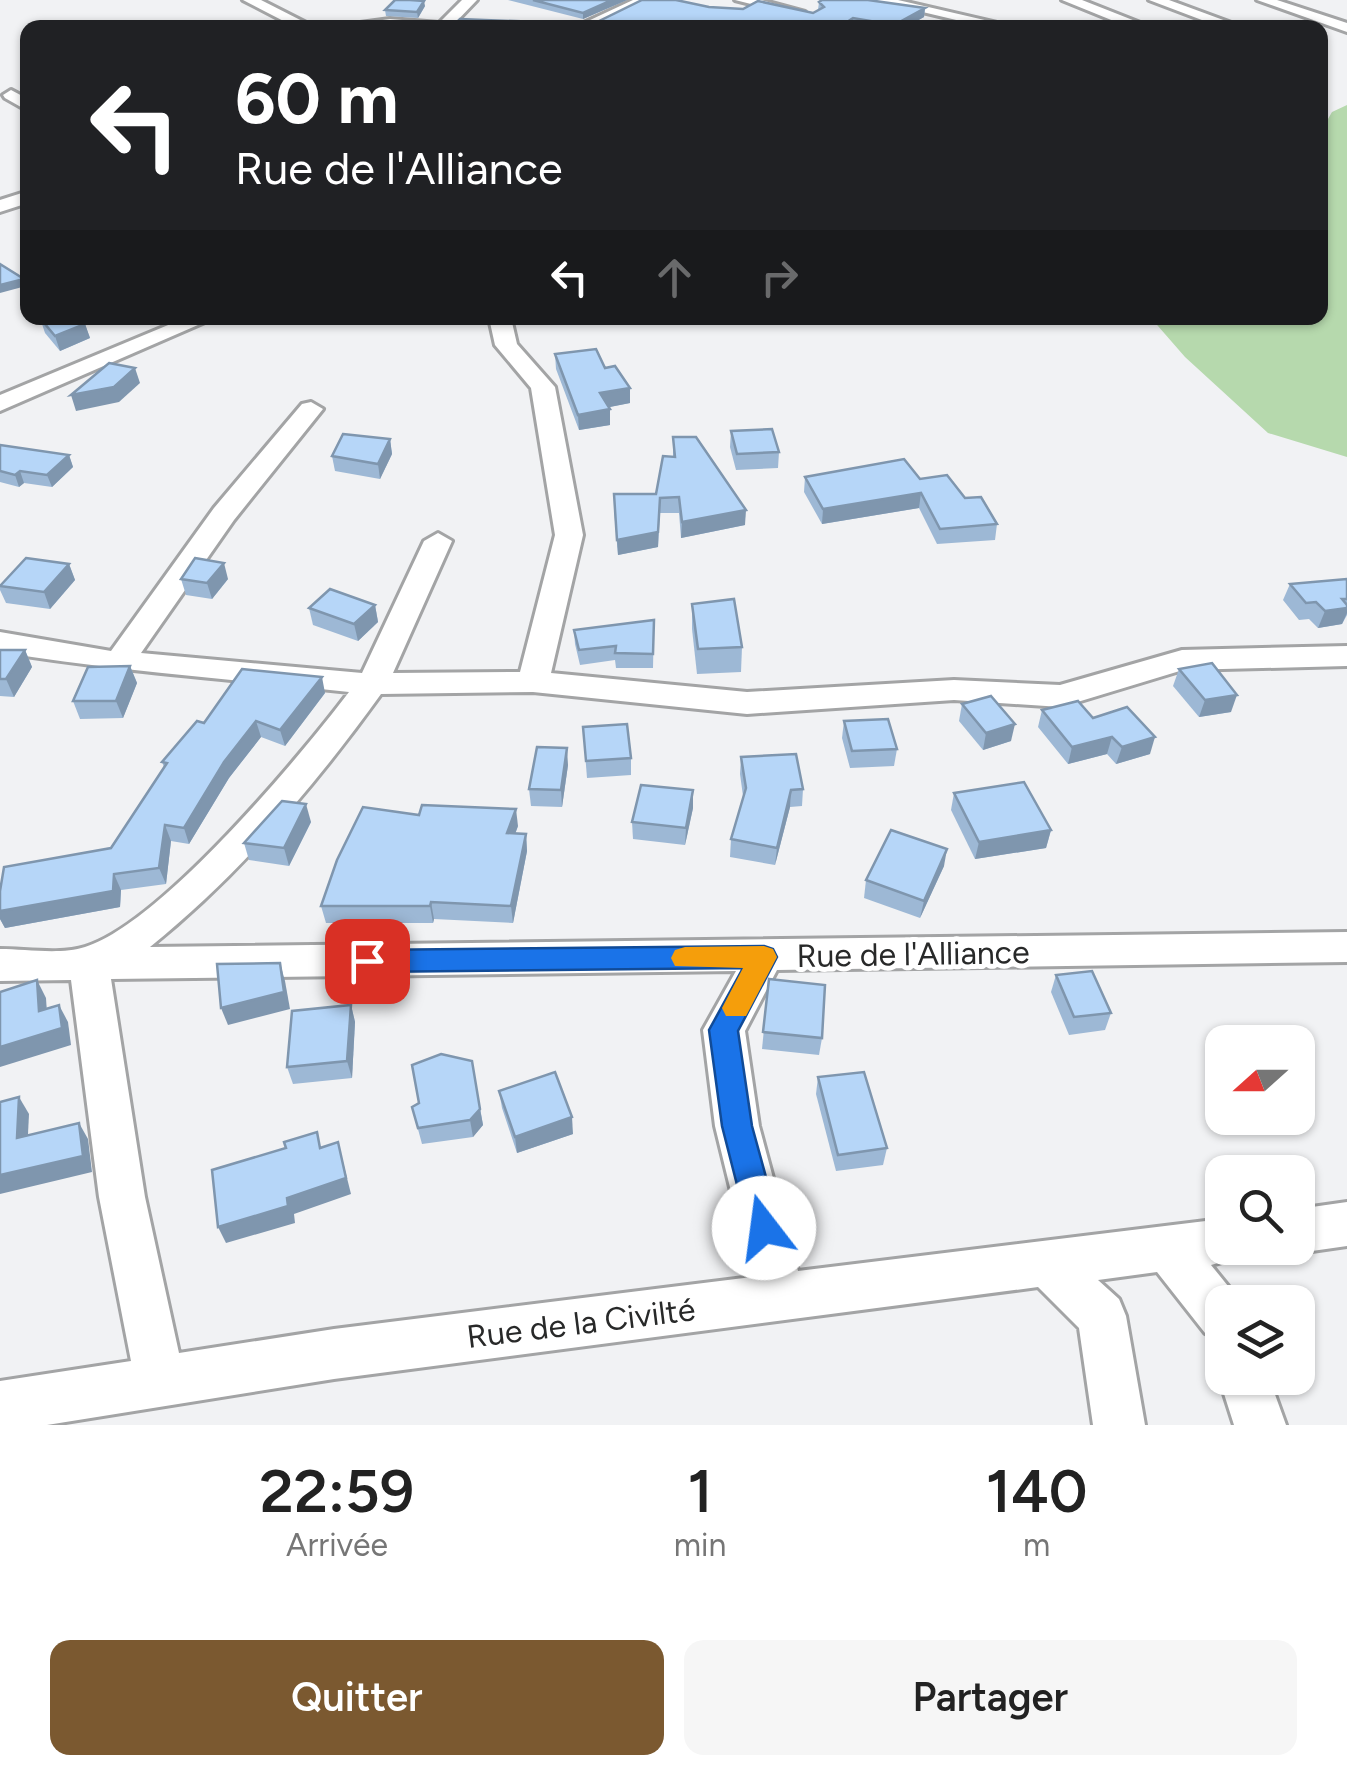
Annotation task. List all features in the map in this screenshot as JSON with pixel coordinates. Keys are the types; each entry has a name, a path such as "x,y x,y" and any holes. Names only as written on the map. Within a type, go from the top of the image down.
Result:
{"street":[{"path":"250,0 292,20"},
{"path":"453,20 470,0"},
{"path":"598,20 644,0"},
{"path":"742,0 813,14 805,20"},
{"path":"879,0 974,20"},
{"path":"1069,0 1124,20"},
{"path":"1156,0 1215,20"},
{"path":"1264,0 1323,20"},
{"path":"12,95 20,100"},
{"path":"0,404 186,325"},
{"path":"502,325 506,345 543,387 568,535 533,682"},
{"path":"120,662 224,514 311,409"},
{"path":"160,1382 122,1197 89,964 136,937 180,902 307,771 372,684 438,541"},
{"path":"0,642 120,662 198,665 372,684 533,682 747,703 954,690 1061,696 1182,660 1347,656"},
{"name":"Rue de l'Alliance","path":"0,965 1347,947"},
{"path":"764,957 724,1030 737,1126 782,1297"},
{"path":"1315,1228 1347,1224"},
{"name":"Rue de la Civilté","path":"0,1407 334,1354 1205,1243"},
{"path":"1167,1248 1205,1295"},
{"path":"1045,1262 1102,1316 1119,1425"},
{"path":"1250,1395 1260,1425"}],"green space":[{"path":"1347,105 1347,457 1268,433 1185,357 1157,325 1328,325 1328,119 1332,112"}],"building":[{"path":"395,0 424,1 417,12 385,10"},
{"path":"533,0 612,0 583,13"},
{"path":"642,0 676,0 743,9 758,1 813,13 824,7 819,2 822,0 868,0 925,8 903,20 601,20"},
{"path":"0,264 20,276 20,280 0,285"},
{"path":"46,325 82,325 55,336"},
{"path":"596,349 605,368 615,366 630,388 600,393 610,409 578,415 555,354"},
{"path":"109,363 135,368 114,387 71,395"},
{"path":"772,429 779,452 737,454 731,431"},
{"path":"343,434 390,439 378,464 332,456"},
{"path":"673,437 696,437 746,510 682,522 679,497 660,498 658,532 617,540 614,494 656,494 663,456 675,457"},
{"path":"0,445 69,455 47,475 20,471 15,475 0,471"},
{"path":"904,459 920,479 947,475 965,498 981,497 997,524 940,529 921,493 823,509 805,477"},
{"path":"26,558 69,564 44,592 0,586"},
{"path":"195,558 224,563 207,583 181,579"},
{"path":"1347,579 1347,599 1342,599 1347,608 1325,611 1316,602 1306,603 1290,584"},
{"path":"330,589 375,605 354,624 309,608"},
{"path":"734,599 742,647 698,649 692,604"},
{"path":"654,620 653,654 615,653 616,646 579,650 574,630"},
{"path":"0,650 25,650 6,679 0,679"},
{"path":"1212,663 1237,695 1205,700 1179,669"},
{"path":"130,666 116,701 73,701 88,667"},
{"path":"242,669 322,677 280,730 256,721 224,762 184,828 165,825 159,868 114,874 113,891 0,911 4,867 111,848 167,763 162,762 197,721 204,723"},
{"path":"991,696 1015,724 986,733 962,704"},
{"path":"1078,701 1093,718 1127,707 1155,737 1122,747 1112,737 1072,747 1042,710"},
{"path":"888,719 897,749 852,751 844,721"},
{"path":"627,724 631,758 586,761 583,727"},
{"path":"537,747 567,748 561,790 529,789"},
{"path":"796,754 803,789 791,790 777,848 731,839 746,788 741,757"},
{"path":"1024,782 1051,830 979,842 954,793"},
{"path":"641,785 693,790 686,828 632,822"},
{"path":"282,801 306,804 284,848 244,843"},
{"path":"422,805 516,809 507,833 526,834 511,906 431,902 430,906 321,906 337,860 363,807 419,815"},
{"path":"891,830 947,849 924,901 866,880"},
{"path":"280,963 284,992 221,1008 217,964"},
{"path":"1092,971 1111,1013 1074,1017 1056,975"},
{"path":"769,979 825,985 822,1038 763,1032"},
{"path":"37,980 39,1011 59,1005 62,1028 0,1047 0,992"},
{"path":"351,1005 347,1061 287,1067 292,1011"},
{"path":"441,1054 472,1061 480,1109 470,1120 418,1128 412,1107 419,1103 412,1065"},
{"path":"555,1072 572,1117 515,1137 499,1091"},
{"path":"864,1072 887,1148 838,1155 818,1077"},
{"path":"19,1097 17,1138 79,1123 83,1156 0,1175 0,1102"},
{"path":"317,1132 320,1148 338,1142 346,1178 287,1198 288,1206 218,1227 212,1170 286,1148 284,1142"}],"slow traffic":[{"path":"685,958 764,957 736,1008"}],"route":[{"path":"367,961 764,957 724,1030 737,1126 764,1228"}]}
